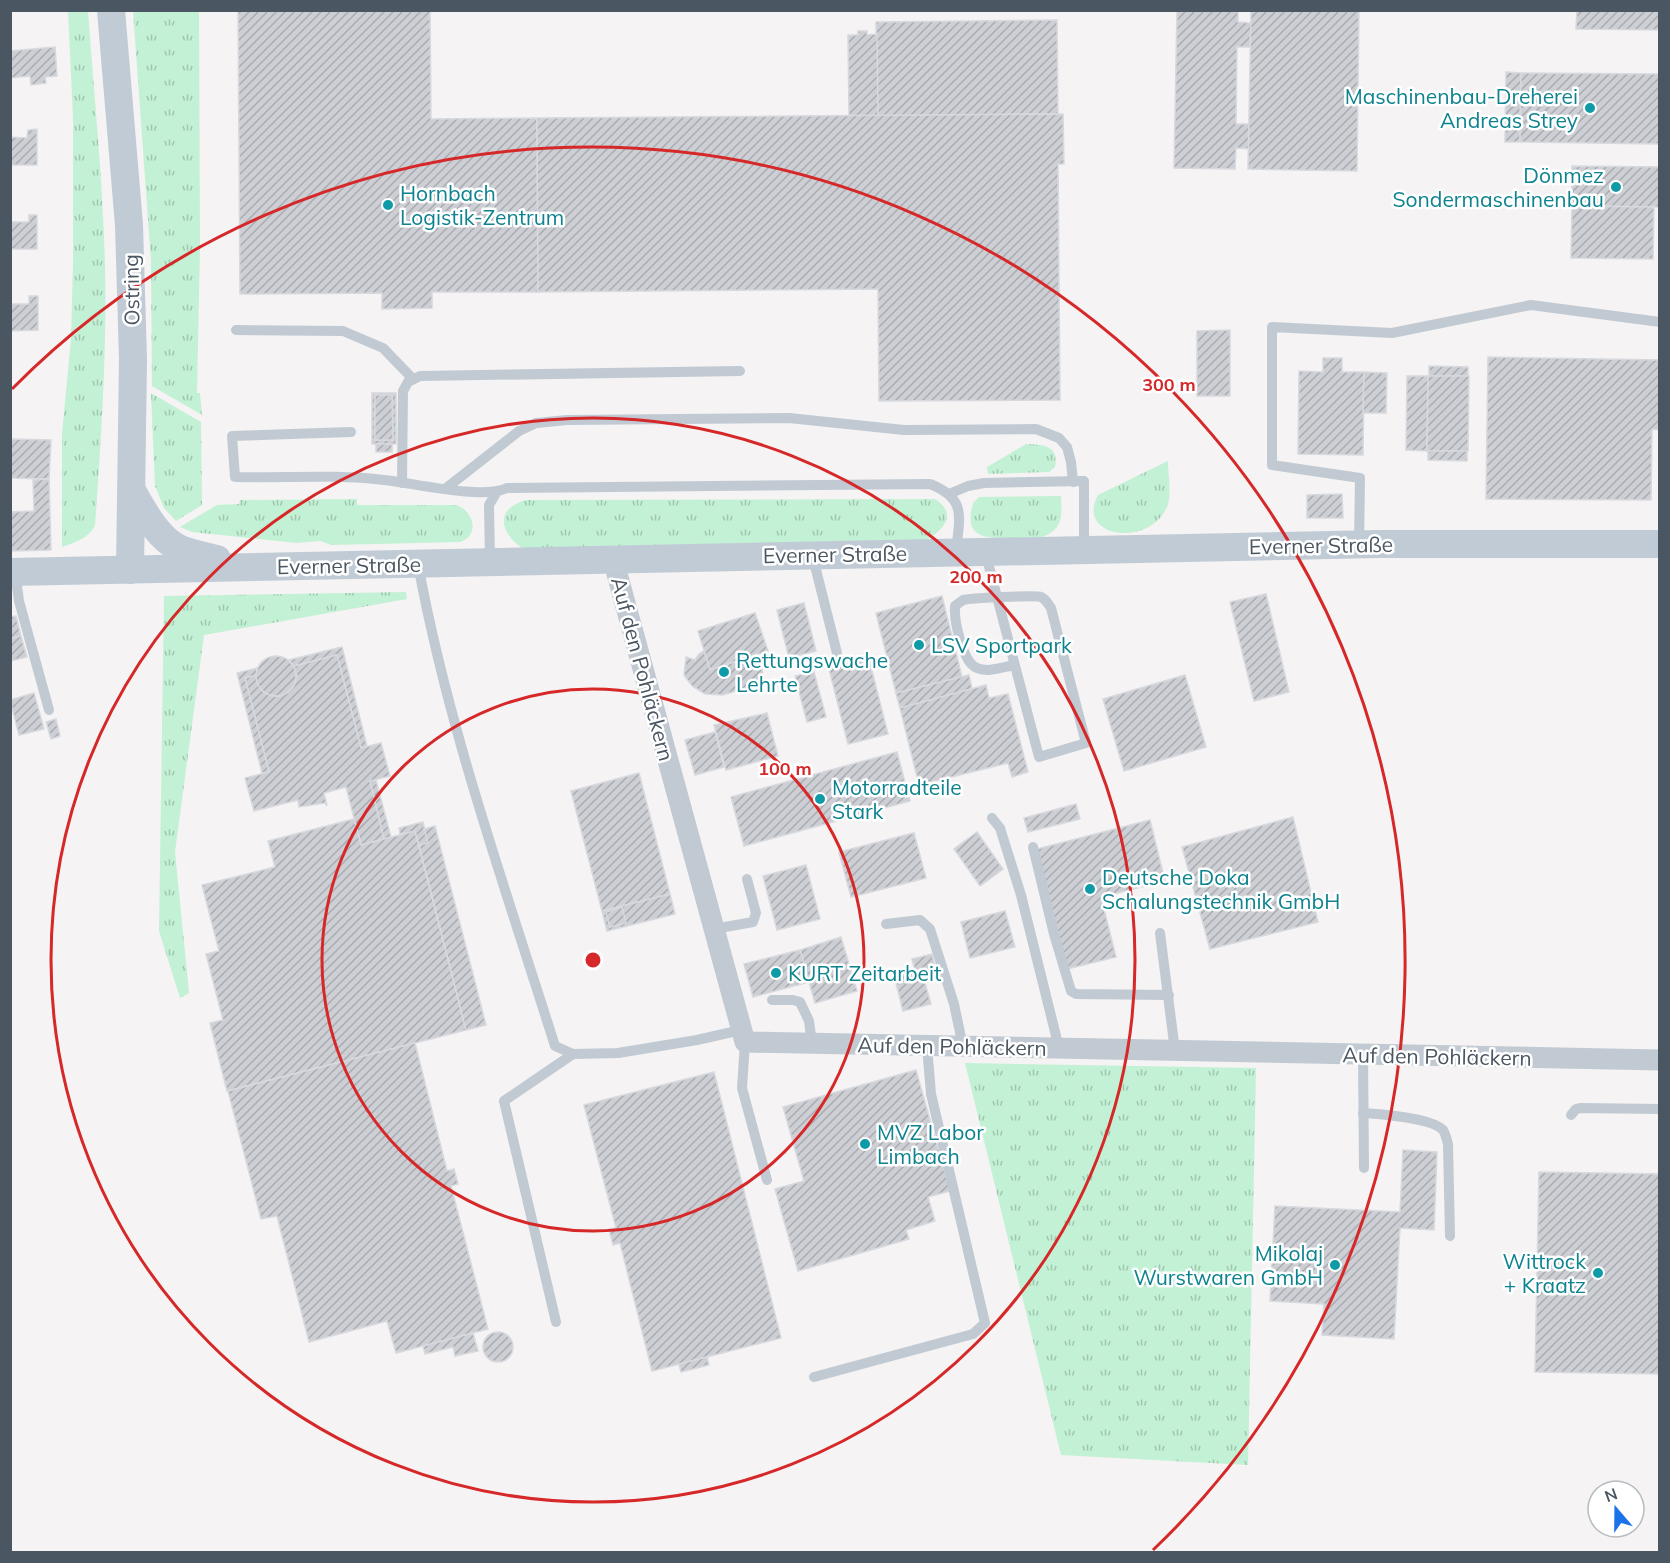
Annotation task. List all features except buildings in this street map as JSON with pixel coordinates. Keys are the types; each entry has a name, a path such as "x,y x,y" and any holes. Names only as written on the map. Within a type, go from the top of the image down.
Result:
{"street":[{"name":"Ostring","path":"111,10 129,225 132,350 130,570"},
{"path":"132,491 148,518 164,538 180,548 248,568"},
{"name":"Everner Straße","path":"13,572 1359,544 1659,544"},
{"name":"Auf den Pohläckern","path":"613,559 743,1036 812,1044 1659,1060"}],"lane":[{"path":"1359,544 1360,478 1272,465 1272,327 1392,333 1531,305 1659,322"},
{"path":"236,330 343,331 383,348 412,378"},
{"path":"402,483 403,392 412,378 420,376 740,371"},
{"path":"445,489 519,431 536,423 578,420 789,418 904,430 1036,429 1059,438 1067,447 1073,482"},
{"path":"351,432 232,436 235,477 358,478 496,493 507,488 930,484 949,494 954,499 960,513 956,552"},
{"path":"949,494 968,486 984,483 1084,482 1084,550"},
{"path":"490,562 489,505 496,493"},
{"path":"986,552 998,599 1015,665 1039,757 1086,743 1051,608 1047,601 1041,597 1030,596 998,599 974,598 963,600 955,606 954,615 967,659 975,668 988,670 1015,665"},
{"path":"813,555 837,653"},
{"path":"418,564 429,624 484,825 555,1046 573,1054 618,1053 697,1040 743,1036 742,1088 767,1180"},
{"path":"13,572 49,710"},
{"path":"992,818 1000,828 1021,895 1059,1048"},
{"path":"1033,847 1054,934 1071,991 1076,994 1169,995"},
{"path":"714,929 753,922 756,913 747,879"},
{"path":"886,924 921,920 930,929 954,1004 963,1047"},
{"path":"1160,933 1175,1051"},
{"path":"772,1000 800,1002 809,1021 812,1044"},
{"path":"814,1377 973,1334 985,1323 931,1094 927,1046"},
{"path":"556,1322 504,1101 573,1054"},
{"path":"1363,1054 1364,1168"},
{"path":"1572,1114 1580,1108 1659,1108"},
{"path":"1363,1113 1398,1116 1433,1124 1443,1130 1448,1144 1450,1236"}],"green space":[{"path":"68,11 88,11 102,202 105,331 95,526 85,537 62,547 62,434 71,339 73,265 73,118"},
{"path":"133,11 199,11 200,247 197,393 200,393 202,415 152,386 151,261"},
{"path":"151,393 201,422 202,505 176,521 164,508 155,486"},
{"path":"1026,444 1044,446 1052,450 1055,454 1055,467 1049,472 988,474 987,467"},
{"path":"1168,461 1170,491 1167,507 1158,520 1131,533 1105,529 1097,521 1094,510 1098,495"},
{"path":"1061,496 1059,524 1049,534 1039,538 994,538 979,534 971,524 973,503 979,497"},
{"path":"357,499 357,505 456,505 467,512 470,517 471,534 460,542 332,545 320,541 296,543 192,532 180,527 217,505 239,504 240,500"},
{"path":"935,499 946,510 946,521 943,527 926,540 527,551 511,539 504,524 504,517 508,510 515,504 526,500"},
{"path":"406,592 407,599 204,635 175,852 189,993 180,998 159,931 164,596"},
{"path":"965,1063 1256,1068 1248,1465 1061,1455"}],"place":[{"name":"Maschinenbau-Dreherei Andreas Strey","path":"1590,108"},
{"name":"Dönmez Sondermaschinenbau","path":"1616,187"},
{"name":"Hornbach Logistik-Zentrum","path":"388,205"},
{"name":"LSV Sportpark","path":"919,645"},
{"name":"Rettungswache Lehrte","path":"724,672"},
{"name":"Motorradteile Stark","path":"820,799"},
{"name":"Deutsche Doka Schalungstechnik GmbH","path":"1090,889"},
{"name":"KURT Zeitarbeit","path":"776,973"},
{"name":"MVZ Labor Limbach","path":"865,1144"},
{"name":"Mikolaj Wurstwaren GmbH","path":"1335,1265"},
{"name":"Wittrock + Kraatz","path":"1598,1273"}]}
